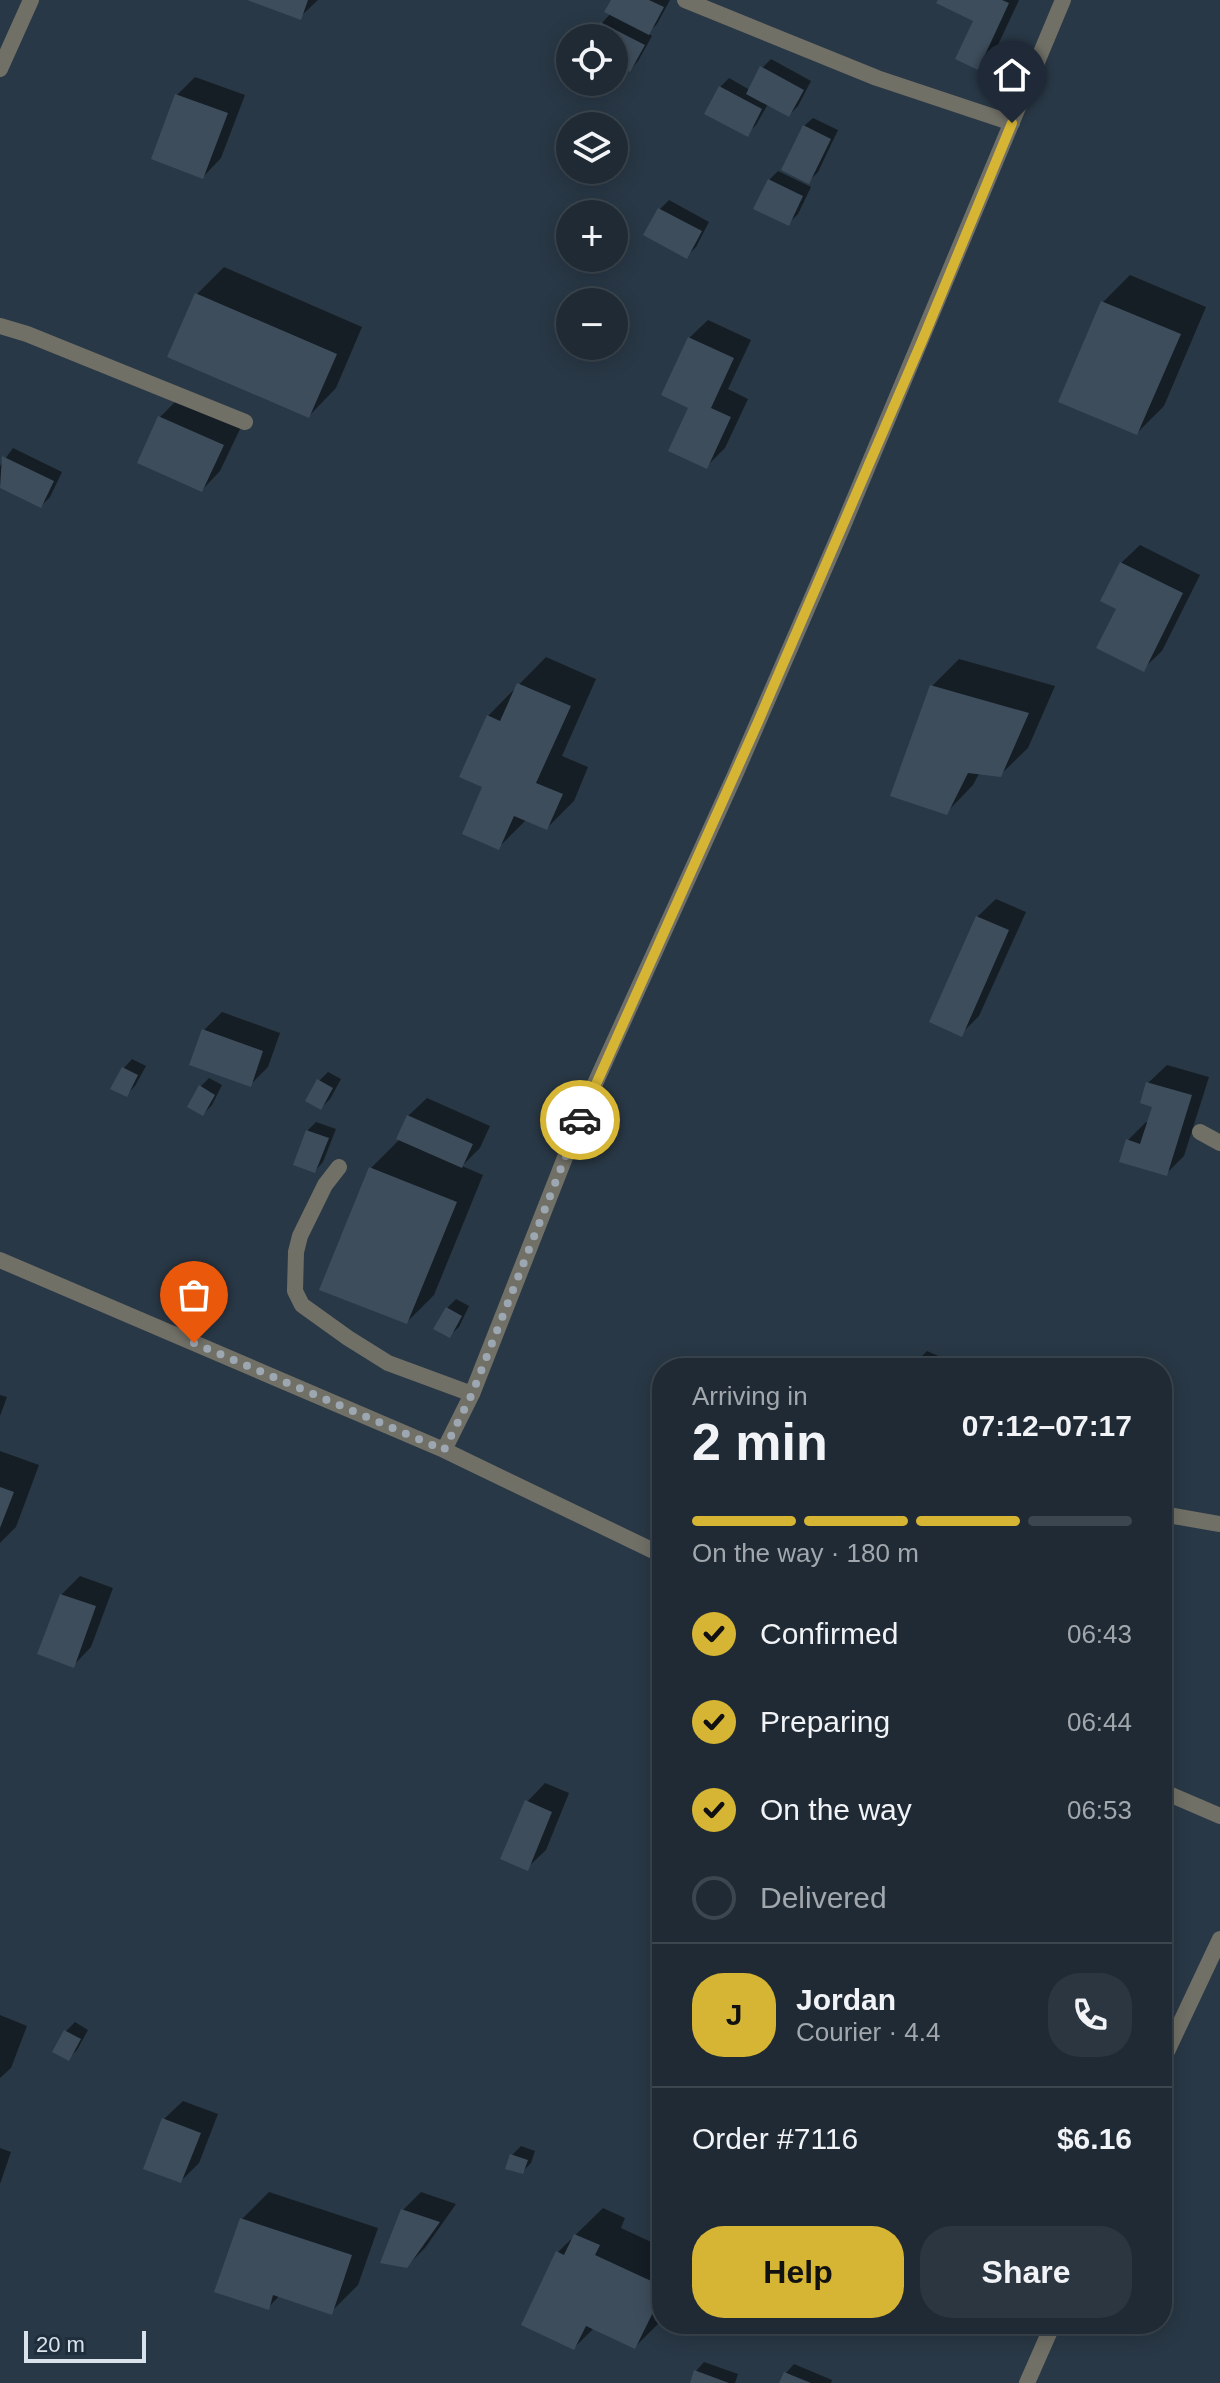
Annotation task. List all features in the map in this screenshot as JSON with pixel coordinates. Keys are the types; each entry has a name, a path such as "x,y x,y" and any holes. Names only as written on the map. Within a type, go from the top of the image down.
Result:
{"street":[{"path":"0,69 31,0"},
{"path":"685,0 877,78 1012,123"},
{"path":"444,1450 472,1394 588,1099 760,718 916,355 1063,0"},
{"path":"0,326 153,383 245,422"},
{"path":"1200,1132 1220,1143"},
{"path":"339,1167 309,1214 298,1244 295,1291 302,1305 388,1363 472,1394"},
{"path":"0,1260 444,1450 652,1550"},
{"path":"1172,1516 1220,1524"},
{"path":"1172,1795 1220,1816"},
{"path":"1172,2041 1220,1939"},
{"path":"1027,2383 1049,2334"}],"building":[{"path":"247,0 308,0 301,20"},
{"path":"611,0 649,0 664,7 649,35 604,12"},
{"path":"938,0 1002,0 1009,3 978,70 955,59 973,21 936,3"},
{"path":"628,36 645,45 628,71"},
{"path":"760,66 804,90 789,117 746,94"},
{"path":"719,86 762,109 748,137 704,114"},
{"path":"175,94 228,113 203,179 151,159"},
{"path":"803,125 831,139 809,184 781,170"},
{"path":"768,179 803,196 789,226 753,209"},
{"path":"658,208 702,231 687,259 643,235"},
{"path":"195,293 337,354 309,418 167,357"},
{"path":"1101,301 1181,334 1137,435 1058,402"},
{"path":"688,337 734,358 711,408 731,417 707,469 668,451 688,408 661,395"},
{"path":"158,416 224,445 202,492 137,463"},
{"path":"2,456 54,481 41,508 0,488"},
{"path":"1120,562 1183,593 1144,672 1096,648 1116,609 1100,601"},
{"path":"517,683 571,706 536,783 563,794 547,830 514,816 499,850 462,834 482,787 459,777 487,715 500,721"},
{"path":"930,685 1029,713 1001,777 968,773 947,815 890,796"},
{"path":"976,916 1009,930 962,1037 929,1022"},
{"path":"202,1029 263,1051 251,1087 189,1065"},
{"path":"122,1067 138,1075 127,1097 110,1089"},
{"path":"317,1079 333,1088 321,1110 305,1101"},
{"path":"1146,1082 1192,1095 1167,1176 1119,1162 1126,1139 1140,1144 1152,1107 1140,1103"},
{"path":"199,1085 215,1095 203,1116 187,1107"},
{"path":"407,1115 473,1144 462,1168 396,1139"},
{"path":"306,1130 329,1138 315,1173 293,1165"},
{"path":"369,1167 457,1202 407,1324 319,1290"},
{"path":"446,1307 462,1316 450,1338 433,1329"},
{"path":"0,1487 14,1492 0,1528"},
{"path":"60,1594 96,1606 74,1668 37,1654"},
{"path":"525,1800 552,1812 528,1871 500,1859"},
{"path":"64,2030 81,2039 69,2061 52,2052"},
{"path":"162,2118 201,2133 181,2183 143,2169"},
{"path":"510,2154 528,2160 523,2174 505,2169"},
{"path":"401,2209 440,2222 407,2268 380,2263"},
{"path":"240,2218 352,2255 332,2315 273,2295 269,2310 214,2292"},
{"path":"574,2234 600,2245 595,2255 652,2281 652,2314 635,2349 586,2326 574,2350 521,2325 556,2251 564,2255"},
{"path":"694,2370 729,2383 690,2383"},
{"path":"784,2372 811,2383 779,2383"}],"way so far":[{"path":"194,1343 444,1450 472,1394 580,1120"}],"route":[{"path":"580,1120 758,722 1012,123"}]}
